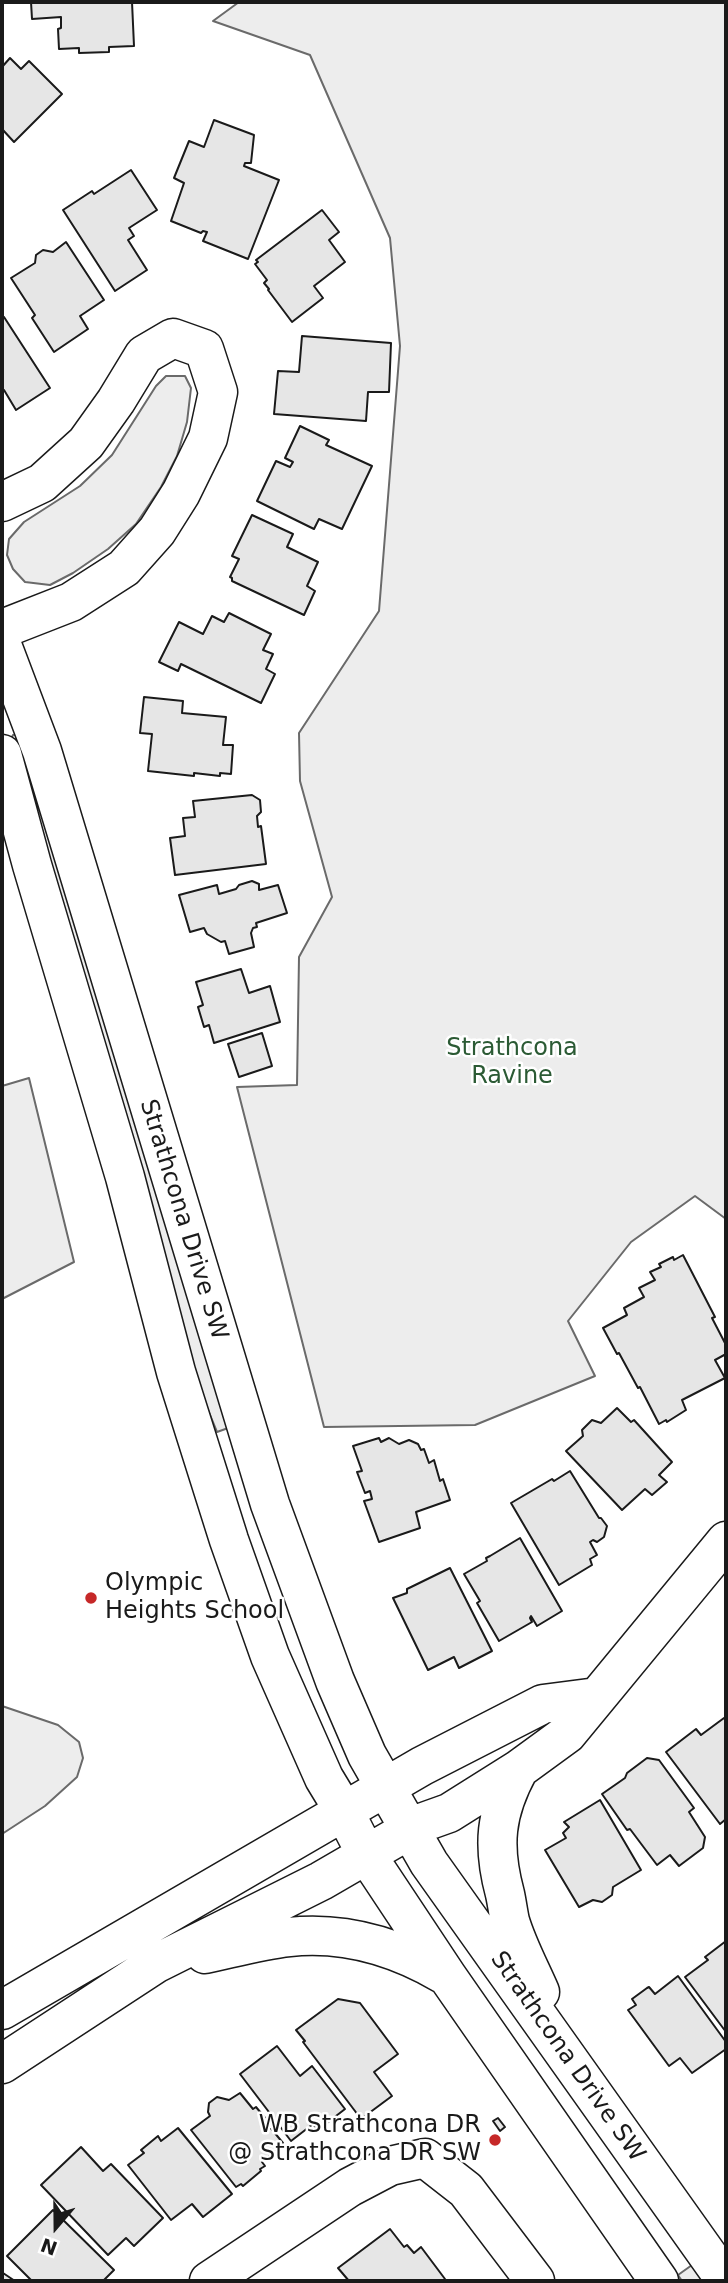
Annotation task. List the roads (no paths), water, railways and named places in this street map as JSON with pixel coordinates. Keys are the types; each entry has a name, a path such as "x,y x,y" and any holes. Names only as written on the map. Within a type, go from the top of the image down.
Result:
{"street":[{"path":"2,502 42,483 86,443 144,355 173,338 204,349 218,392 208,438 181,493 157,531 124,568 71,602 2,629"},
{"name":"Strathcona Drive SW","path":"2,645 41,751 270,1504 335,1681 367,1755 429,1863 726,2281"},
{"name":"Strathcona Drive SW","path":"2,754 17,869 125,1177 176,1372 229,1540 270,1656 324,1778 366,1854 447,1976 659,2281"},
{"path":"2,2064 155,1964 321,1881 421,1823 449,1813 519,1769 567,1734 726,1541"},
{"path":"2,2010 422,1766 543,1704 597,1697"},
{"path":"519,1769 508,1788 497,1830 499,1874 511,1922 540,1992 607,2113"},
{"path":"155,1964 288,1937 319,1936 351,1938 384,1945 417,1958 447,1976"},
{"path":"209,2281 350,2187 390,2166 425,2158 466,2190 535,2281"}],"place":[{"name":"Olympic Heights School","path":"91,1598"},
{"name":"WB Strathcona DR @ Strathcona DR SW","path":"495,2140"}],"park label":[{"name":"Strathcona Ravine","path":"512,1063"}]}
